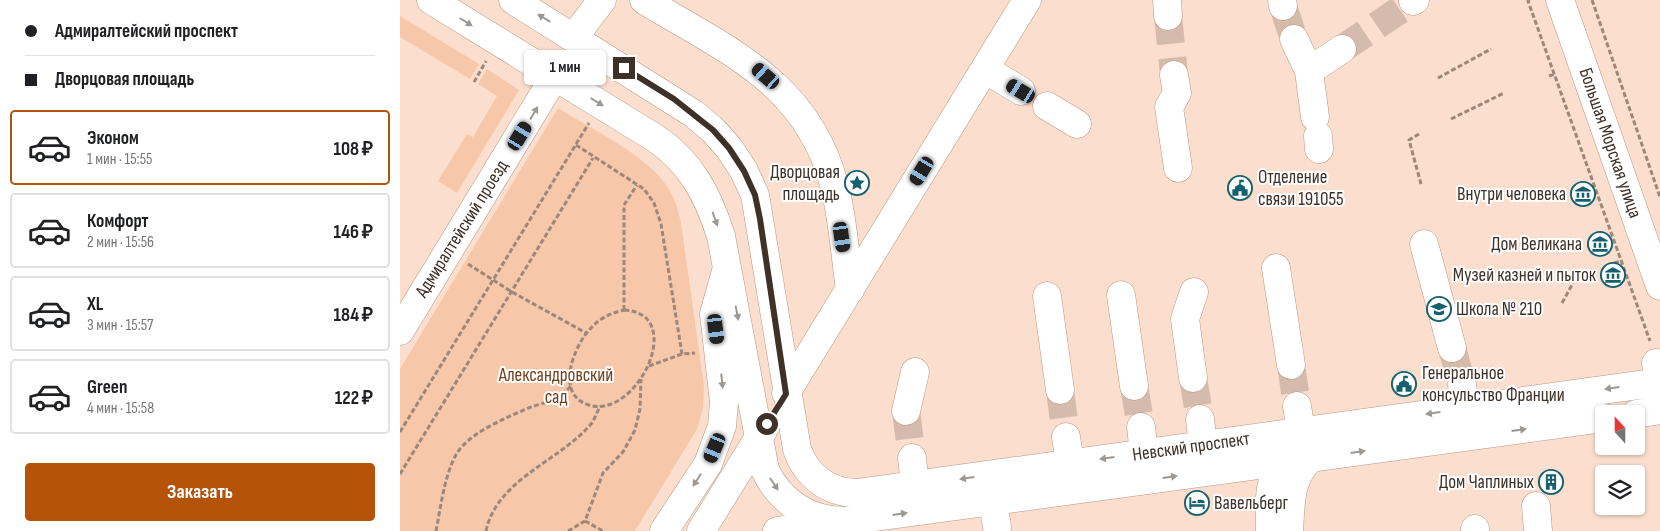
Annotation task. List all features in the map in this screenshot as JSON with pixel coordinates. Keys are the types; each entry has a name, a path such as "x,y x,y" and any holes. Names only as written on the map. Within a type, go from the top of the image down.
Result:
{"main road":[{"path":"431,0 655,138 687,165 709,200 721,236 728,265 758,439"},
{"path":"513,0 694,114 713,130 729,148 744,171 755,195 786,394"},
{"path":"574,37 602,0"},
{"path":"644,0 758,69 792,102 806,122 829,167 834,186 850,290"},
{"path":"702,531 1027,0"},
{"name":"Большая Морская улица","path":"1560,0 1660,286"},
{"path":"1294,38 1309,71 1317,134"},
{"path":"1309,71 1342,49"},
{"path":"985,69 1021,91"},
{"path":"1174,75 1177,93 1169,107 1178,168"},
{"name":"Адмиралтейский проезд","path":"400,331 556,76"},
{"path":"1047,106 1076,124"},
{"path":"1424,244 1452,348"},
{"path":"664,531 708,464 722,426 724,402 714,314 728,265"},
{"path":"1276,268 1291,365"},
{"path":"1193,378 1186,320 1194,292"},
{"path":"1121,295 1134,386"},
{"path":"1047,296 1060,390"},
{"path":"906,411 915,372"},
{"name":"Невский проспект","path":"786,394 799,455 807,470 820,481 835,489 851,493 915,485 1068,450 1299,418 1328,428 1463,396 1658,376"},
{"path":"1645,412 1660,410"},
{"name":"Невский проспект","path":"777,531 846,524 993,501 1595,419"},
{"path":"1270,531 1272,480 1282,462 1297,449 1328,428"},
{"name":"Невский проспект","path":"758,439 769,477 788,501 814,517 846,524"},
{"path":"912,458 915,485"},
{"path":"1289,531 1292,491 1295,479 1301,467 1310,459"},
{"path":"993,501 997,527"}],"path":[{"path":"1530,0 1537,26 1654,353 1658,376"},
{"path":"1592,0 1660,197"},
{"path":"1532,28 1537,26"},
{"path":"1438,78 1491,49"},
{"path":"474,82 486,61"},
{"path":"1549,76 1554,74"},
{"path":"1451,119 1504,93"},
{"path":"400,432 588,126"},
{"path":"1419,134 1409,140 1421,184"},
{"path":"576,145 593,158 644,189 654,203 661,224 682,354"},
{"path":"400,474 593,158"},
{"path":"624,310 624,205 637,184"},
{"path":"1614,263 1621,261"},
{"path":"465,262 512,292 586,333"},
{"path":"1562,303 1573,282"},
{"path":"624,310 643,314 649,321 654,342 648,367 641,379 622,398 600,406 581,402 571,386 571,362 586,333 602,319 624,310"},
{"path":"648,367 682,354 704,353"},
{"path":"568,531 585,521 603,473 624,452 635,430 640,408 641,379"},
{"path":"436,531 443,490 458,453 482,430 526,409 560,397 571,386"},
{"path":"486,531 499,502 522,479 571,443 592,423 600,406"},
{"path":"585,521 603,531"}],"green space":[{"path":"400,16 479,64 470,79 400,37"},
{"path":"487,69 519,90 457,193 438,181 467,134 473,137 497,96 478,84"},
{"name":"Александровский сад","path":"558,108 642,160 663,181 675,201 681,223 704,386 703,408 697,429 635,531 400,531 400,369"}],"tunnel":[{"path":"1342,49 1413,1"},
{"path":"1283,6 1294,39"},
{"path":"1168,16 1174,75"},
{"path":"1452,348 1462,384"},
{"path":"1291,365 1297,406"},
{"path":"1193,378 1200,419"},
{"path":"1134,386 1141,427"},
{"path":"1060,390 1066,437"},
{"path":"906,411 912,458"}],"place":[{"name":"Дворцовая площадь","path":"857,183"},
{"name":"Отделение связи 191055","path":"1240,188"},
{"name":"Внутри человека","path":"1583,194"},
{"name":"Дом Великана","path":"1600,244"},
{"name":"Музей казней и пыток","path":"1613,275"},
{"name":"Школа № 210","path":"1439,309"},
{"name":"Генеральное консульство Франции","path":"1404,384"},
{"name":"Дом Чаплиных","path":"1551,482"},
{"name":"Вавельберг","path":"1197,503"}],"route":[{"path":"624,68 674,99 713,130 729,148 744,171 755,195 786,394 767,424"}]}
